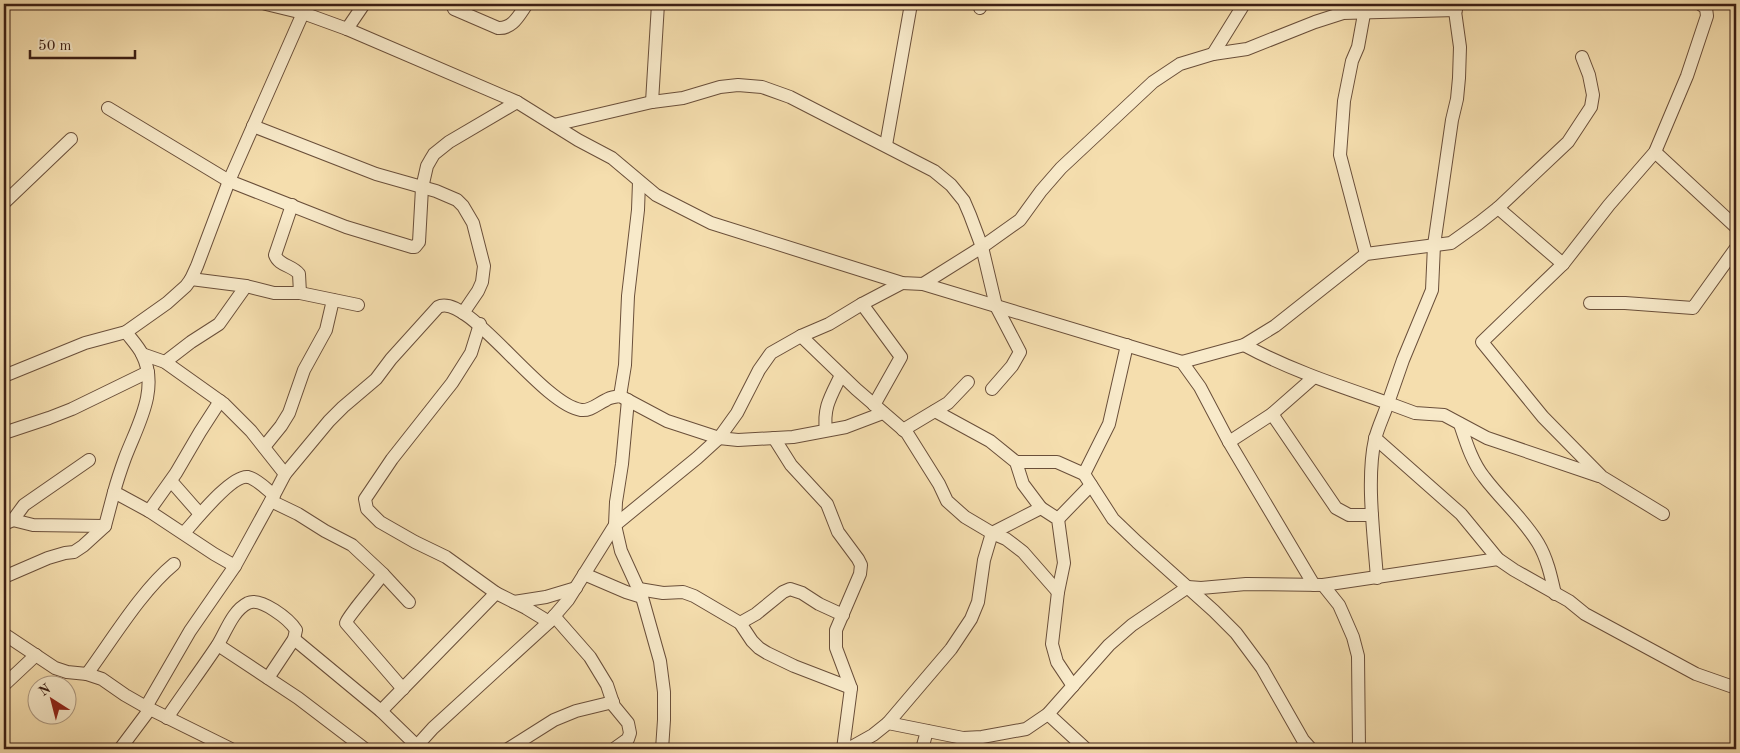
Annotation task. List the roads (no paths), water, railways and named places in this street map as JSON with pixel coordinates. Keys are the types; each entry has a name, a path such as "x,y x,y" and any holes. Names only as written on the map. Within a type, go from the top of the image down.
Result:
{"street":[{"path":"266,4 303,13 347,29 516,102 578,140 612,158 656,195 710,223 902,283 923,284 1182,362 1244,345 1275,326 1366,254 1451,243 1498,208 1568,142 1591,107 1593,95 1590,75 1582,58"},
{"path":"347,29 364,4"},
{"path":"452,4 454,9 498,28 509,27 527,4"},
{"path":"886,145 911,4"},
{"path":"1602,477 1543,417 1482,342 1563,264 1609,205 1656,152 1687,76 1706,16 1706,8 1700,4"},
{"path":"652,102 655,5"},
{"path":"1213,54 1238,5"},
{"path":"923,284 982,247 1020,220 1061,168 1153,82 1180,64 1213,54 1247,49 1315,22 1343,14 1455,7 1460,47 1457,99 1452,120 1434,245 1432,290 1403,360 1375,438 1372,460 1372,515 1377,578"},
{"path":"4,376 85,343 126,332 168,303 191,279 229,180 303,13"},
{"path":"1364,14 1344,102 1340,155 1366,254"},
{"path":"554,125 652,102 683,98 720,87 738,85 762,87 790,97 934,171 951,185 964,201 982,247 996,306 1020,352 1012,366 992,389"},
{"path":"108,108 229,180 346,227 415,247 419,242 422,188 427,166 434,154 449,142 516,102"},
{"path":"253,126 376,174 436,191 457,200 468,214 476,229 483,257 484,274 478,291 464,313"},
{"path":"4,204 71,139"},
{"path":"1656,152 1736,227"},
{"path":"639,182 638,210 628,296 624,446 616,502 615,525 621,551 641,593 660,661 664,692 662,749"},
{"path":"292,205 275,255 279,262 299,274 300,293"},
{"path":"1498,208 1563,264"},
{"path":"1590,303 1625,303 1693,308 1736,248"},
{"path":"191,279 246,286 274,293 300,293 358,305"},
{"path":"294,639 381,711 415,748 433,728 551,619 576,588 615,525 719,438 737,413 766,358 771,353 801,336 829,324 902,283"},
{"path":"165,362 219,324 246,286"},
{"path":"264,447 277,432 289,413 304,370 326,330 333,300"},
{"path":"120,749 148,708 190,631 235,566 285,474 337,413 376,379 438,307 442,305 450,306 480,324 527,373 567,406 588,410 608,399 624,398 667,421 719,438 738,440 793,437 846,427 878,409 901,357 862,304"},
{"path":"480,324 474,345 467,359 435,406 392,460 365,502 369,513 380,522 446,557 496,593 551,619 590,657 608,685 613,702 626,720 630,730 627,741 614,749"},
{"path":"4,577 48,558 74,552 105,526 114,492 148,398 148,372 142,354 126,332"},
{"path":"801,336 878,409 907,433 939,484 947,501 965,517 1006,539 1023,552 1058,592"},
{"path":"1084,474 1109,424 1126,345"},
{"path":"1244,345 1313,378 1416,413 1444,415 1487,438 1602,477 1663,514"},
{"path":"142,354 165,362 220,401 237,416 285,474"},
{"path":"1182,362 1200,388 1229,442 1319,585 1341,609 1353,636 1358,656 1359,749"},
{"path":"4,433 72,409 148,372"},
{"path":"826,430 824,416 826,408 841,375"},
{"path":"1229,442 1272,414 1313,378"},
{"path":"904,430 948,403 968,382"},
{"path":"150,511 171,481 220,401"},
{"path":"935,411 990,441 1016,462 1023,484 1041,508 1058,519 1064,563 1058,592 1052,644 1058,662 1073,686"},
{"path":"1272,414 1336,508 1349,515 1372,515"},
{"path":"1460,424 1467,446 1482,476 1523,521 1538,542 1545,556 1555,594"},
{"path":"774,438 791,465 828,504 836,529 858,559 860,565 860,574 836,630 836,648 851,688 850,749"},
{"path":"1375,438 1461,514 1498,559 1585,614 1696,674 1736,688"},
{"path":"8,522 24,505 89,460"},
{"path":"1016,462 1057,462 1084,474 1113,518 1236,633 1262,668 1303,740 1311,749"},
{"path":"184,533 200,514 227,488 244,477 255,480 272,498 325,531 352,545 384,574 408,602"},
{"path":"171,481 200,514"},
{"path":"1058,519 1091,485"},
{"path":"114,492 150,511 235,566"},
{"path":"850,749 888,723 951,649 971,619 978,602 984,560 992,533 1041,508"},
{"path":"8,522 33,525 105,526"},
{"path":"888,723 963,738 982,737 1026,729 1048,714 1109,645 1132,626 1188,587 1201,588 1246,584 1319,585 1498,559"},
{"path":"87,674 134,609 161,576 174,564"},
{"path":"384,574 348,617 346,623 349,629 403,689"},
{"path":"584,574 626,592 682,592 709,604 740,623 752,641 767,653 794,666 851,688"},
{"path":"514,602 538,599 576,588"},
{"path":"740,623 756,614 790,589 802,593 842,615"},
{"path":"381,711 496,593"},
{"path":"166,718 218,645 232,619 249,603 256,601 277,613 292,625 296,632 294,639 268,678"},
{"path":"4,634 59,670 102,678 124,695 166,718 231,749"},
{"path":"218,645 268,678 366,749"},
{"path":"4,685 36,655"},
{"path":"508,749 554,720 576,711 613,702"},
{"path":"1048,714 1086,749"},
{"path":"922,749 927,731"}]}
